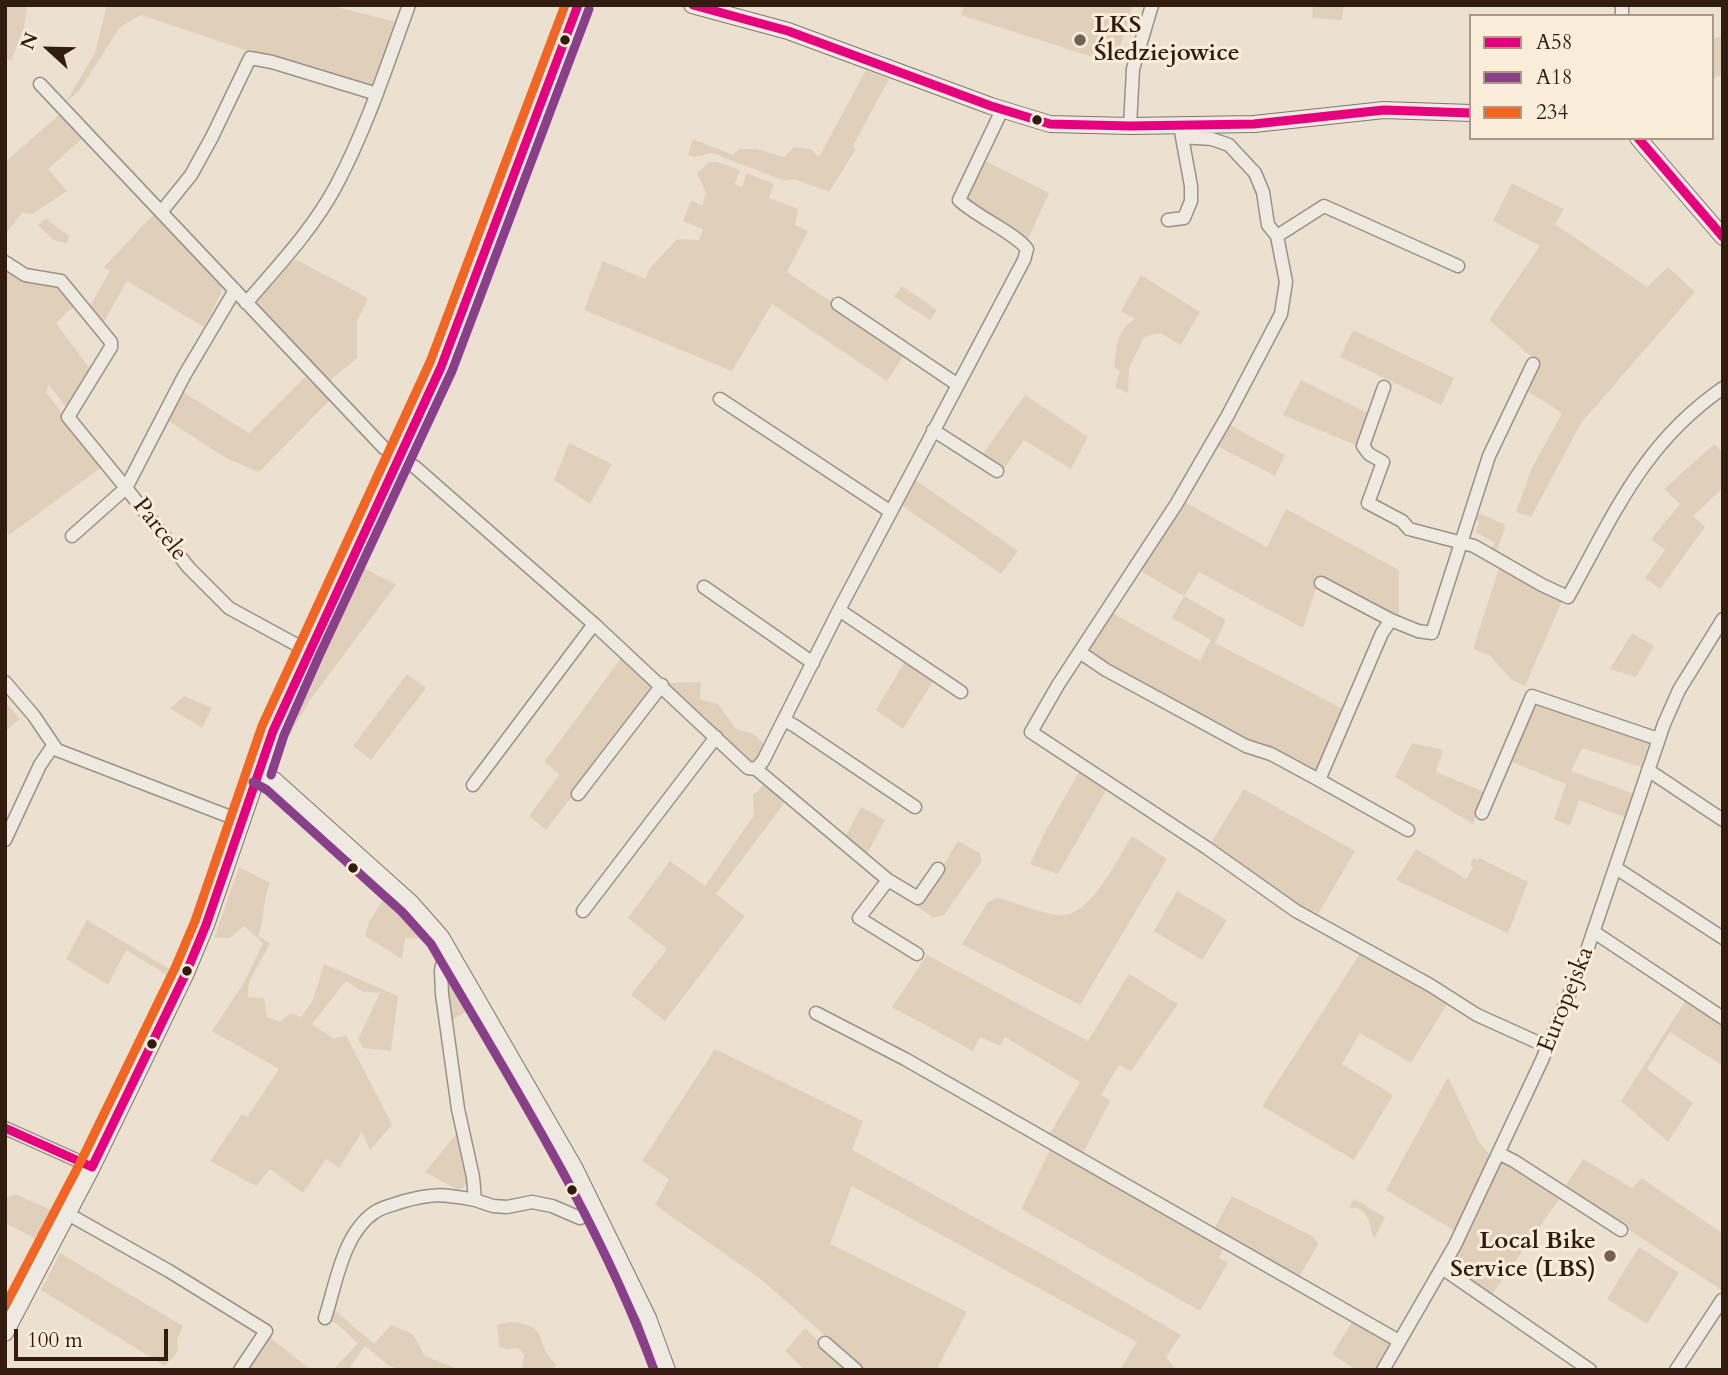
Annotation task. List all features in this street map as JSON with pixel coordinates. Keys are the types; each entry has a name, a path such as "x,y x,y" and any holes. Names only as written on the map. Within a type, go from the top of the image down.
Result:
{"street":[{"path":"246,303 299,241 337,184 377,94 409,5"},
{"path":"5,1333 92,1167 186,973 259,771 308,651 450,344 578,5"},
{"path":"692,5 788,31 1002,110 1057,125 1130,126 1181,131 1229,145 1246,162 1255,173 1263,192 1268,225 1277,236 1286,282 1281,314 1228,415 1177,503 1058,685 1031,732 1207,848 1296,911 1430,985 1477,1015 1548,1047"},
{"path":"1130,126 1133,69 1152,5"},
{"path":"162,211 191,175 250,58 272,62 377,94"},
{"path":"40,84 384,448 415,467 594,624 748,768 756,769 888,880 918,898 938,869"},
{"path":"756,769 763,761 839,610 1024,260 1027,249 1023,243 990,224 959,200 1002,110"},
{"path":"1181,131 1384,110 1469,113"},
{"path":"1168,220 1184,218 1191,201 1181,131"},
{"path":"1640,140 1723,237"},
{"path":"1277,236 1324,206 1458,266"},
{"path":"5,262 25,275 61,281 111,342 111,347 68,417 126,488 72,536"},
{"name":"Parcele","path":"235,290 184,376 126,488 189,568 229,608 308,651"},
{"path":"838,304 958,385"},
{"path":"1321,583 1391,620 1432,633 1489,456 1533,364"},
{"path":"1384,387 1363,446 1383,462 1368,503 1402,521 1409,529 1474,546 1542,586 1568,597 1638,471 1685,417 1723,388"},
{"path":"720,399 891,512"},
{"path":"933,430 997,471"},
{"path":"704,587 813,663"},
{"path":"839,610 961,692"},
{"path":"1319,780 1382,632 1391,620"},
{"name":"Europejska","path":"1383,1370 1442,1268 1500,1154 1548,1047 1594,932 1658,739 1679,690 1723,620"},
{"path":"473,785 594,624"},
{"path":"1081,653 1106,670 1246,746 1271,754 1408,830"},
{"path":"5,682 34,716 53,746 62,753 241,821"},
{"path":"578,794 662,685"},
{"path":"1482,813 1531,695 1658,739"},
{"path":"784,720 915,807"},
{"path":"583,911 716,737"},
{"path":"5,840 40,765 53,746"},
{"path":"1648,770 1723,820"},
{"path":"259,771 269,776 411,902 434,926 557,1136 648,1318 667,1370"},
{"path":"1616,868 1723,938"},
{"path":"888,880 859,918 917,954"},
{"path":"1594,932 1723,1018"},
{"path":"451,953 444,958 441,970 442,994 458,1109 473,1177 475,1200"},
{"path":"816,1013 905,1059 1399,1341"},
{"path":"5,1128 92,1167"},
{"path":"1500,1154 1621,1230"},
{"path":"325,1318 352,1238 377,1211 422,1196 442,1194 493,1206 507,1207 532,1202 552,1206 580,1218 595,1212"},
{"path":"68,1214 169,1271 266,1331 240,1370"},
{"path":"1442,1268 1590,1370"},
{"path":"1676,1370 1722,1300"},
{"path":"825,1343 856,1370"}],"shaded area":[{"path":"5,5 27,5 24,27 11,61 5,57"},
{"path":"107,5 329,5 396,22 371,86 266,57 141,15 120,27 79,91 66,102 95,53"},
{"name":"LKS Śledziejowice","path":"964,5 1133,5 1115,64 961,15"},
{"path":"1313,5 1344,5 1342,20 1312,18"},
{"path":"1723,36 1723,75 1714,77 1714,38"},
{"path":"866,70 889,79 853,146 856,149 829,192 794,179 785,181 712,153 694,157 688,155 693,139 733,155 739,149 757,149 784,157 794,147 811,149 819,157"},
{"path":"60,114 83,138 48,169 67,191 32,214 22,213 5,235 5,162"},
{"path":"983,160 1049,193 1027,241 966,203 966,191"},
{"path":"709,162 740,170 735,184 742,187 747,173 774,184 769,198 798,209 795,225 808,231 787,272 906,352 887,381 772,304 732,371 584,310 603,261 645,279 650,268 677,239 699,240 703,229 683,221 691,200 702,205 706,193 697,173"},
{"path":"1512,183 1564,209 1555,224 1647,287 1668,267 1695,292 1581,423 1531,517 1516,512 1531,470 1562,413 1527,391 1540,364 1489,320 1540,246 1493,221"},
{"path":"154,214 222,285 221,293 204,327 127,281 102,325 89,308 110,271 104,267"},
{"path":"46,219 69,236 67,243 54,240 37,225"},
{"path":"295,259 368,298 357,321 357,358 328,382 257,304 258,297"},
{"path":"5,267 24,282 60,285 76,304 56,323 91,370 68,410 49,385 46,392 102,467 9,535 5,528"},
{"path":"1141,275 1200,312 1181,345 1160,333 1144,337 1129,368 1128,393 1115,387 1120,372 1114,366 1121,333 1135,319 1121,311"},
{"path":"902,286 937,310 930,320 894,297"},
{"path":"1353,330 1454,378 1441,405 1340,357"},
{"path":"305,377 330,400 259,472 226,458 167,420 183,392 249,433"},
{"path":"1301,380 1370,414 1358,446 1283,415"},
{"path":"1025,395 1088,437 1071,469 1024,440 1003,470 982,455"},
{"path":"1228,424 1285,455 1275,476 1217,446"},
{"path":"569,443 612,464 590,504 554,480"},
{"path":"1714,444 1723,452 1723,488 1693,516 1705,527 1660,589 1645,578 1665,550 1651,539 1680,504 1664,489"},
{"path":"914,479 1018,551 1001,574 901,505"},
{"path":"1183,501 1267,547 1286,509 1399,570 1399,619 1320,576 1303,628 1199,572 1184,596 1140,571"},
{"path":"1478,513 1504,524 1505,529 1497,550 1489,550 1495,543 1475,532 1479,523 1473,516"},
{"path":"1500,565 1563,599 1525,686 1512,680 1489,655 1473,649"},
{"path":"360,566 396,585 310,700 272,764 302,689"},
{"path":"1184,596 1226,620 1215,643 1345,710 1317,772 1251,744 1091,655 1091,645 1112,613 1200,661 1211,640 1172,618"},
{"path":"1632,633 1654,646 1636,677 1610,669"},
{"path":"622,657 651,681 651,693 546,830 529,816 560,774 544,762"},
{"path":"906,660 934,680 903,729 876,710"},
{"path":"407,674 426,688 371,760 353,746"},
{"path":"701,682 700,699 718,704 736,729 754,734 764,744 756,761 749,762 662,683"},
{"path":"184,696 212,708 202,728 170,708"},
{"path":"5,701 20,719 5,731"},
{"path":"1537,703 1650,740 1641,767 1582,748 1571,771 1635,794 1627,818 1579,800 1570,826 1554,819 1566,784 1507,760 1532,704"},
{"path":"1412,743 1443,750 1436,772 1485,792 1473,824 1395,777"},
{"path":"1081,769 1108,787 1058,874 1030,864 1045,832"},
{"path":"765,784 785,802 716,894 745,916 665,1021 631,995 667,949 628,918 670,861 705,886 754,815 753,795"},
{"path":"1244,789 1355,851 1317,916 1210,844"},
{"path":"861,807 885,820 866,856 844,839"},
{"path":"1132,836 1167,859 1080,1005 962,944 988,902 998,898 1047,913 1072,913 1093,896"},
{"path":"958,841 980,853 982,861 944,915 933,918 915,904 925,896"},
{"path":"1416,849 1466,879 1473,867 1470,865 1473,858 1479,858 1528,882 1508,933 1396,880"},
{"path":"239,867 270,883 258,936 270,943 249,982 248,997 264,998 267,1017 280,1022 291,1013 301,1017 313,1000 324,964 398,996 391,1051 363,1048 358,1039 380,993 363,992 346,981 312,1024 334,1039 346,1035 392,1125 370,1150 362,1132 339,1168 326,1159 303,1193 270,1169 256,1186 210,1161 242,1114 247,1117 279,1069 212,1031 245,981 263,943 244,926 230,938 214,938"},
{"path":"389,891 400,898 434,939 405,938 402,959 365,936 369,922"},
{"path":"1177,891 1227,920 1202,960 1154,931"},
{"path":"87,920 178,974 175,980 126,950 108,985 66,959"},
{"path":"1361,952 1449,1001 1411,1063 1360,1033 1342,1064 1393,1095 1354,1160 1262,1106"},
{"path":"927,955 1088,1041 1129,974 1178,1004 1131,1071 1119,1065 1101,1095 1110,1101 1082,1155 1049,1135 1080,1082 1005,1037 1000,1046 980,1037 973,1051 892,1007"},
{"path":"451,964 473,1007 451,1021 444,989 446,966"},
{"path":"1688,997 1723,1022 1723,1066 1670,1032 1647,1069 1693,1103 1668,1142 1621,1101"},
{"path":"715,1049 863,1121 852,1150 1060,1264 1181,1335 1166,1357 1176,1370 1120,1370 1137,1342 852,1186 830,1244 967,1312 936,1370 865,1370 758,1277 655,1205 669,1179 642,1161"},
{"path":"1448,1077 1479,1142 1491,1156 1455,1231 1386,1190"},
{"path":"457,1133 469,1179 464,1187 458,1190 425,1172"},
{"path":"1051,1148 1226,1245 1219,1258 1228,1263 1200,1311 1021,1209"},
{"path":"1583,1159 1632,1188 1642,1178 1723,1234 1723,1291 1564,1188"},
{"path":"1502,1161 1562,1195 1490,1297 1448,1268"},
{"path":"16,1194 55,1212 40,1241 5,1223 5,1198"},
{"path":"1232,1196 1312,1236 1319,1243 1299,1277 1214,1229"},
{"path":"1354,1199 1385,1217 1374,1239 1364,1213 1349,1208"},
{"path":"1639,1247 1679,1273 1647,1324 1607,1299"},
{"path":"60,1253 183,1326 177,1340 178,1351 165,1366 41,1290"},
{"path":"332,1308 374,1344 391,1325 413,1334 425,1356 460,1370 401,1370 389,1366 365,1346 348,1370 333,1370 358,1343 338,1325 327,1320"},
{"path":"1354,1319 1389,1339 1390,1347 1377,1370 1356,1370 1332,1354"},
{"path":"510,1322 532,1327 537,1331 556,1364 554,1370 522,1370 524,1355 518,1348 499,1347 497,1325"},
{"path":"805,1328 848,1370 805,1370 785,1351"},
{"path":"268,1336 311,1370 244,1370"}],"transit line":[{"name":"234","path":"5,1306 81,1161 175,968 195,921 262,726 430,362 565,5"},
{"name":"A58","path":"92,1167 186,973 206,925 273,731 441,367 578,5"},
{"name":"A58","path":"693,5 788,31 991,106 1050,124 1254,124 1384,110 1469,113"},
{"name":"A18","path":"271,775 284,735 319,656 452,371 589,9"},
{"name":"A58","path":"1640,140 1723,237"},
{"name":"A18","path":"253,782 267,790 402,912 431,944 580,1205 632,1314 654,1370"},
{"name":"A58","path":"5,1128 92,1167"}],"place":[{"name":"LKS Śledziejowice","path":"1080,40"},
{"name":"Local Bike Service (LBS)","path":"1610,1256"}]}
